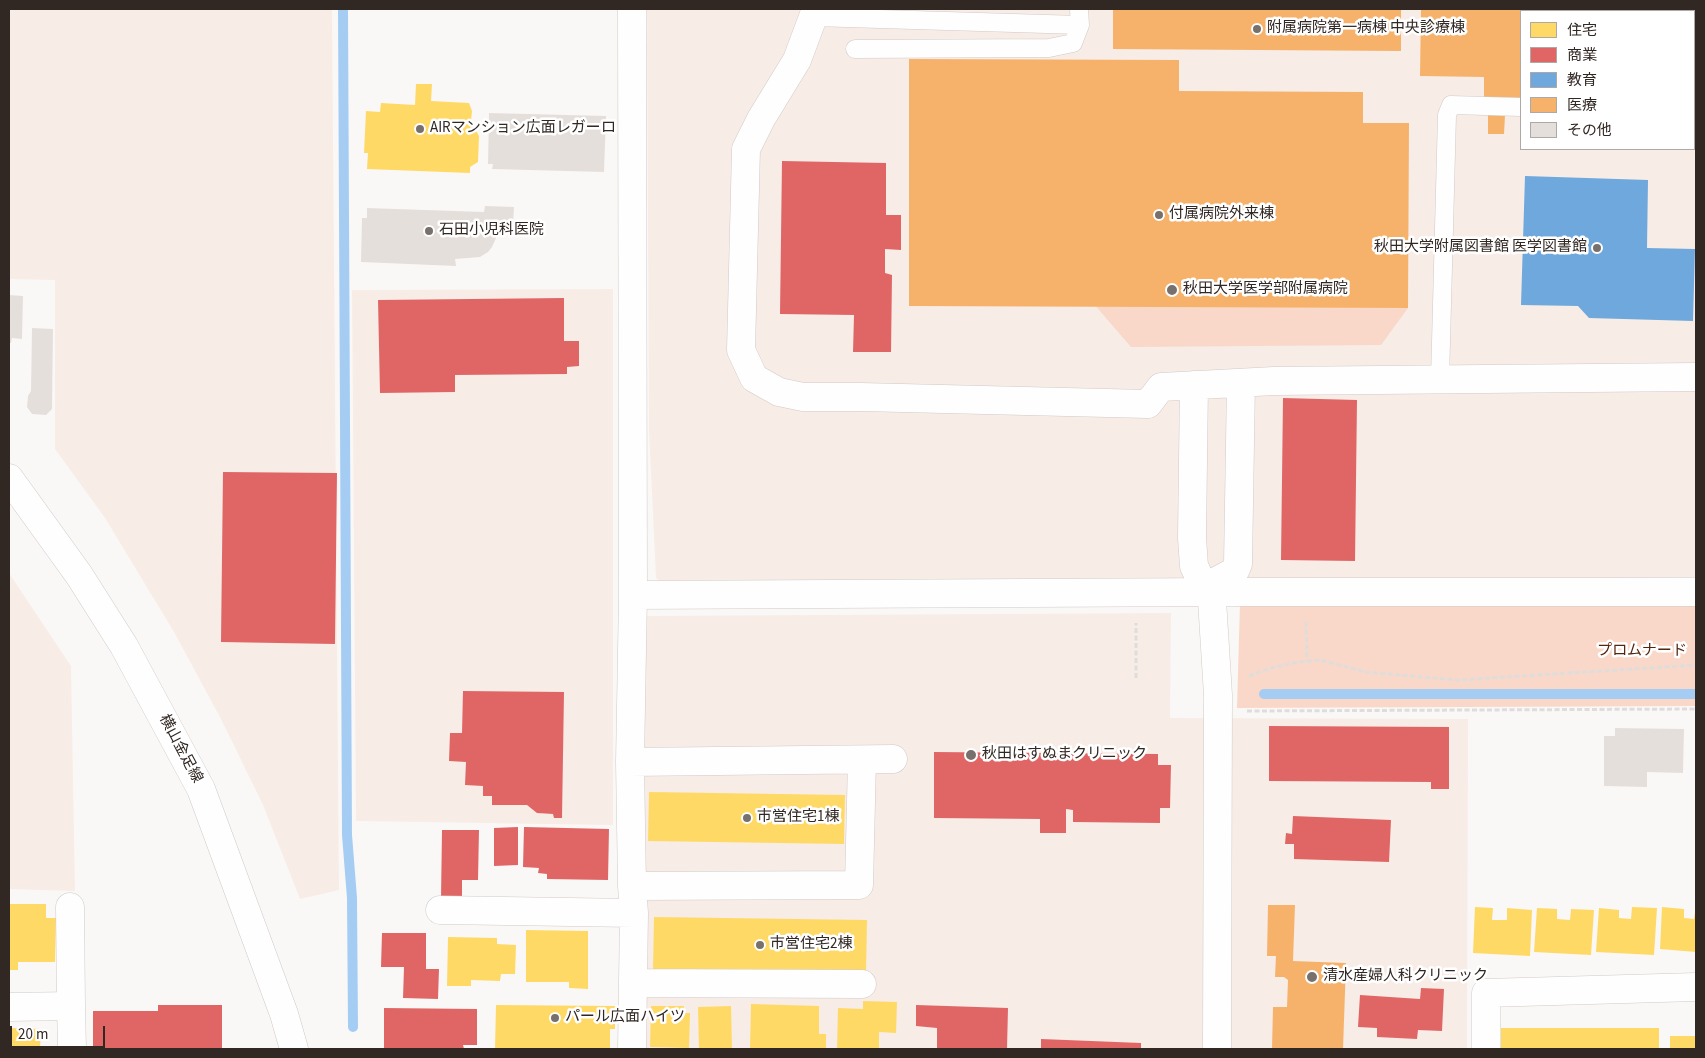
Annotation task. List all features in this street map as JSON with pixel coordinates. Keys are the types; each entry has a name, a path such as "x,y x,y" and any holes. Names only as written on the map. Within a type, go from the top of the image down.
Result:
{"street":[{"path":"632,9 633,595 630,762 634,913 632,1049"},
{"path":"815,13 797,60 761,119 746,149 741,350 754,378 779,392 803,397 1148,404 1161,387 1194,385 1696,377"},
{"path":"1211,588 1235,571 1238,564 1241,383"},
{"path":"1194,385 1192,538 1194,566 1201,582 1211,588"},
{"name":"横山金足線","path":"9,478 76,572 124,646 201,789 284,1014 294,1049"},
{"path":"633,595 1211,588 1305,592 1696,592"},
{"path":"1211,588 1218,695 1217,1049"},
{"path":"630,762 893,759"},
{"path":"632,886 859,885 862,760"},
{"path":"70,907 72,1049"},
{"path":"440,910 634,913"},
{"path":"633,983 862,984"},
{"path":"1486,1049 1486,992 1696,987"},
{"path":"9,1007 71,1006"}],"lane":[{"path":"815,13 1080,17 1073,43 1049,48 855,49"},
{"path":"1440,380 1447,114 1451,105 1520,107"}],"path":[{"path":"1305,592 1307,661"},
{"path":"1136,616 1136,678"},
{"path":"1249,676 1272,668 1320,660 1366,672 1458,680 1696,665"},
{"path":"1246,711 1696,709"}],"shaded area":[{"path":"9,9 332,9 339,890 300,899 263,805 222,721 174,632 105,518 55,449 55,280 9,279"},
{"name":"秋田大学医学部附属病院","path":"647,9 1696,9 1696,577 669,590 656,578 649,431"},
{"path":"613,289 613,825 356,821 352,290"},
{"path":"9,573 71,666 75,891 9,889"},
{"path":"1171,613 1170,718 1468,719 1467,1049 642,1049 641,616"}],"green space":[{"path":"1093,303 1408,308 1381,345 1131,347"},
{"name":"プロムナード","path":"1696,597 1696,706 1237,708 1240,603"}],"building: 住宅":[{"name":"AIRマンション広面レガーロ","path":"416,84 432,84 431,101 469,103 472,111 471,121 479,136 478,162 470,167 470,173 367,169 368,153 364,153 366,111 380,112 381,103 415,105"},
{"name":"市営住宅1棟","path":"649,792 845,795 844,844 648,841"},
{"path":"9,904 46,904 46,918 56,918 55,962 18,962 18,970 9,970"},
{"path":"1475,907 1493,908 1492,920 1507,920 1507,908 1532,910 1530,956 1473,953"},
{"path":"1632,907 1657,908 1654,955 1596,952 1599,908 1619,910 1619,918 1631,919"},
{"path":"1662,907 1684,909 1684,918 1694,919 1696,912 1696,952 1660,949"},
{"path":"1537,908 1557,909 1557,919 1570,920 1571,909 1594,910 1591,955 1534,952"},
{"name":"市営住宅2棟","path":"654,917 867,920 866,972 653,970"},
{"path":"526,930 588,931 588,989 569,988 569,982 526,982"},
{"path":"448,937 497,938 497,944 516,945 515,974 501,974 500,981 471,980 471,986 447,986"},
{"path":"863,1001 897,1002 896,1033 879,1032 879,1049 837,1049 838,1008 863,1009"},
{"path":"751,1004 819,1006 819,1034 826,1034 826,1049 750,1049"},
{"name":"パール広面ハイツ","path":"496,1005 615,1006 615,1029 610,1029 610,1049 495,1049"},
{"path":"651,1006 684,1006 683,1013 690,1013 689,1048 650,1047"},
{"path":"731,1006 732,1049 699,1049 698,1007"},
{"path":"9,1028 41,1029 40,1049 9,1049"},
{"path":"1501,1028 1659,1028 1659,1049 1501,1049"},
{"path":"1670,1036 1696,1036 1696,1049 1670,1049"}],"building: 商業":[{"path":"782,161 886,163 886,215 901,215 901,250 885,249 885,273 892,275 891,352 853,352 854,315 780,314"},
{"path":"564,298 564,341 579,341 579,366 567,367 567,374 455,375 455,392 380,393 378,300"},
{"path":"1283,398 1357,400 1355,561 1281,560"},
{"path":"223,472 337,473 335,644 221,642"},
{"path":"463,691 564,692 562,818 554,818 553,814 537,813 527,805 492,805 492,796 483,796 483,786 465,785 466,762 449,761 450,733 462,733"},
{"path":"1269,726 1449,727 1449,789 1431,789 1431,782 1269,781"},
{"path":"934,752 1158,754 1158,765 1171,765 1170,808 1160,808 1160,823 1073,822 1073,810 1066,809 1066,833 1040,833 1040,819 934,818"},
{"path":"1293,816 1391,820 1389,862 1294,859 1294,844 1285,844 1286,833 1292,834"},
{"path":"518,827 518,865 494,866 494,828"},
{"path":"524,827 609,829 608,880 547,879 547,874 538,873 539,868 523,867"},
{"path":"442,830 479,830 478,880 462,880 462,899 441,898"},
{"path":"382,933 426,933 426,969 439,969 438,999 403,998 404,967 381,967"},
{"path":"1421,988 1444,989 1442,1031 1418,1030 1417,1039 1377,1037 1377,1028 1358,1027 1360,995 1420,999"},
{"path":"158,1005 222,1005 222,1049 93,1049 93,1011 158,1011"},
{"path":"916,1005 1008,1008 1007,1049 937,1049 937,1028 916,1026"},
{"path":"384,1008 477,1009 477,1045 463,1045 464,1049 384,1049"},
{"path":"1041,1039 1141,1043 1141,1049 1041,1049"}],"building: 教育":[{"name":"秋田大学附属図書館 医学図書館","path":"1525,176 1648,180 1647,248 1695,249 1693,321 1589,318 1578,306 1521,305"}],"building: 医療":[{"name":"附属病院第一病棟 中央診療棟","path":"1113,9 1401,9 1401,51 1113,49"},
{"path":"1421,9 1550,9 1520,10 1520,98 1484,97 1484,77 1420,76"},
{"path":"1695,32 1696,32 1695,149"},
{"name":"付属病院外来棟","path":"909,59 1179,60 1179,91 1363,92 1363,123 1409,123 1408,308 909,306"},
{"path":"1488,115 1505,115 1504,134 1488,134"},
{"name":"清水産婦人科クリニック","path":"1268,905 1295,905 1293,961 1346,963 1343,1049 1272,1049 1273,1007 1287,1007 1288,980 1284,977 1275,977 1276,956 1267,956"}],"building: その他":[{"path":"489,113 606,116 604,172 492,169 493,164 488,164"},
{"name":"石田小児科医院","path":"485,206 514,207 513,224 497,223 496,238 492,247 480,257 455,259 456,266 361,262 362,218 367,218 367,208 484,212"},
{"path":"9,295 23,296 22,339 12,338 11,343 9,343"},
{"path":"32,328 53,329 52,409 46,415 32,414 27,407 28,396 31,391"},
{"path":"1615,728 1684,729 1683,773 1647,772 1647,787 1604,786 1604,736 1615,736"}],"waterway":[{"path":"343,9 347,835 352,898 353,1027"},
{"path":"1264,694 1696,694"}],"place":[{"name":"附属病院第一病棟 中央診療棟","path":"1257,29"},
{"name":"AIRマンション広面レガーロ","path":"420,129"},
{"name":"付属病院外来棟","path":"1159,215"},
{"name":"石田小児科医院","path":"429,231"},
{"name":"秋田大学附属図書館 医学図書館","path":"1597,248"},
{"name":"秋田大学医学部附属病院","path":"1172,290"},
{"name":"秋田はすぬまクリニック","path":"971,755"},
{"name":"市営住宅1棟","path":"747,818"},
{"name":"市営住宅2棟","path":"760,945"},
{"name":"清水産婦人科クリニック","path":"1312,977"},
{"name":"パール広面ハイツ","path":"555,1018"}]}
